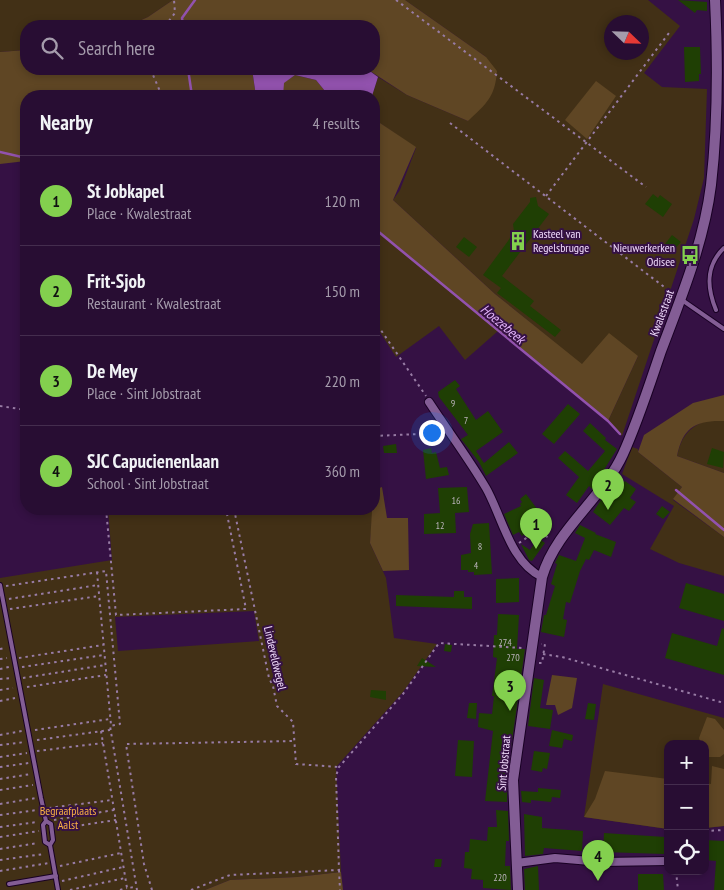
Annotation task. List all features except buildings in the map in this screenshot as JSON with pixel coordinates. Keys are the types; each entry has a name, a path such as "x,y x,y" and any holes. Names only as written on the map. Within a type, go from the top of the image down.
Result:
{"street":[{"name":"Kwalestraat","path":"542,577 548,561 558,544 623,455 680,299 707,210 720,107 715,0"},
{"path":"429,402 486,489 514,547 528,568 542,577"},
{"name":"Sint Jobstraat","path":"518,890 513,780 542,577"},
{"path":"517,863 555,858 602,862 664,861"}],"lane":[{"path":"716,310 708,288 709,277 717,255 724,248"},
{"path":"680,299 724,329"},
{"path":"1,586 44,809 46,821 43,825 45,842 50,845 52,852 58,890"},
{"path":"46,821 51,824 54,840 50,845"},
{"path":"9,884 56,876"}],"path":[{"path":"170,20 175,13 174,0"},
{"path":"396,0 646,187"},
{"path":"546,196 669,33"},
{"path":"153,75 159,90"},
{"path":"450,123 680,299"},
{"path":"380,329 429,402"},
{"path":"0,406 20,409"},
{"path":"380,436 434,432 451,435"},
{"path":"107,515 116,615 246,609 227,515"},
{"name":"Lindeveldwegel","path":"235,515 269,678 274,686 276,706 293,722 296,764 338,767"},
{"path":"514,547 538,530 558,544"},
{"path":"1,586 106,571 120,724 111,725"},
{"path":"97,572 110,730 136,888 120,890"},
{"path":"4,600 98,585"},
{"path":"6,610 99,596"},
{"path":"340,890 336,776 338,767 404,694 439,643 532,649"},
{"path":"15,658 103,645"},
{"path":"543,654 562,657 724,703"},
{"path":"0,669 104,655"},
{"path":"0,679 105,665"},
{"path":"0,690 106,675"},
{"path":"0,701 22,697"},
{"path":"0,734 110,719"},
{"path":"0,745 110,730"},
{"path":"101,731 127,888"},
{"path":"152,890 144,864 126,744 294,741"},
{"path":"0,757 103,743"},
{"path":"0,767 34,762"},
{"path":"0,778 36,774"},
{"path":"0,790 38,785"},
{"path":"0,804 41,798"},
{"path":"0,815 112,800"},
{"path":"0,827 114,810"},
{"path":"52,830 116,820"},
{"path":"0,837 44,830"},
{"path":"709,831 724,830"},
{"path":"0,849 45,842"},
{"path":"0,860 52,852"},
{"path":"0,871 54,865 121,853"},
{"path":"57,882 123,867"},
{"path":"191,890 230,875 339,870"},
{"path":"676,875 678,890"},
{"path":"70,890 125,878"}],"green space":[{"path":"0,0 173,0 141,20 20,20 20,50 0,52"},
{"path":"405,0 648,0 680,26 644,73 662,87 707,89 704,178 694,219 622,436 608,421 638,356 582,365 495,294 393,200 400,190 416,148 380,123 380,90 374,90 378,77 407,95 468,121 486,57"},
{"path":"380,235 498,331 465,360 439,326 396,357 380,332"},
{"path":"706,421 724,421 724,473 677,456 686,434 694,426"},
{"path":"632,447 638,449 638,452 682,487 673,500 724,537 724,576 679,563 650,549 674,506 622,474"},
{"name":"Begraafplaats Aalst","path":"108,515 373,515 370,543 386,578 394,638 437,644 403,692 336,767 341,872 297,877 230,880 205,890 0,890 0,578 112,560","holes":["254,611 259,641 118,651 115,617"]},
{"path":"603,684 724,718 724,826 709,828 709,740 664,740 664,828 584,817"}],"shaded area":[{"path":"173,0 405,0 486,57 497,71 496,80 489,99 468,121 407,95 376,75 380,75 380,20 141,20"},
{"path":"20,50 20,75 253,75 255,90 20,90 20,162 0,164 0,52"},
{"path":"253,75 295,75 284,83 283,90 255,90"},
{"path":"295,75 316,80 324,90 283,90 283,83"},
{"path":"295,75 375,75 378,77 374,90 324,90 316,80"},
{"path":"596,81 616,96 587,139 565,120"},
{"path":"380,123 416,147 393,200 495,294 582,364 609,333 638,356 608,421 380,235"},
{"path":"724,395 724,421 706,422 692,427 683,438 677,456 724,473 724,537 673,499 682,487 638,452 644,435 693,403"},
{"path":"382,487 387,518 408,518 409,570 383,571 370,543 372,515 380,515 380,488"},
{"path":"552,675 577,678 572,708 558,715 555,705 546,705"},
{"path":"707,717 715,719 724,730 724,754 720,757 709,757 709,740 700,740"},
{"path":"712,766 724,769 724,826 709,828 709,784 711,784"},
{"path":"605,771 664,778 664,828 584,817 595,799"},
{"path":"341,872 343,890 205,890 230,880 297,877"}],"waterway":[{"path":"182,20 195,0"},
{"path":"189,75 191,90"},
{"name":"Hoezebeek","path":"0,152 20,157"},
{"name":"Hoezebeek","path":"380,233 608,421 620,434"},
{"name":"Hoezebeek","path":"676,490 724,530"}],"place":[{"name":"Kasteel van Regelsbrugge","path":"518,241"},
{"name":"Nieuwerkerken Odisee","path":"690,255"},
{"name":"Frit-Sjob","path":"608,510"},
{"name":"St Jobkapel","path":"536,549"},
{"name":"De Mey","path":"510,711"},
{"name":"SJC Capucienenlaan","path":"598,881"}]}
